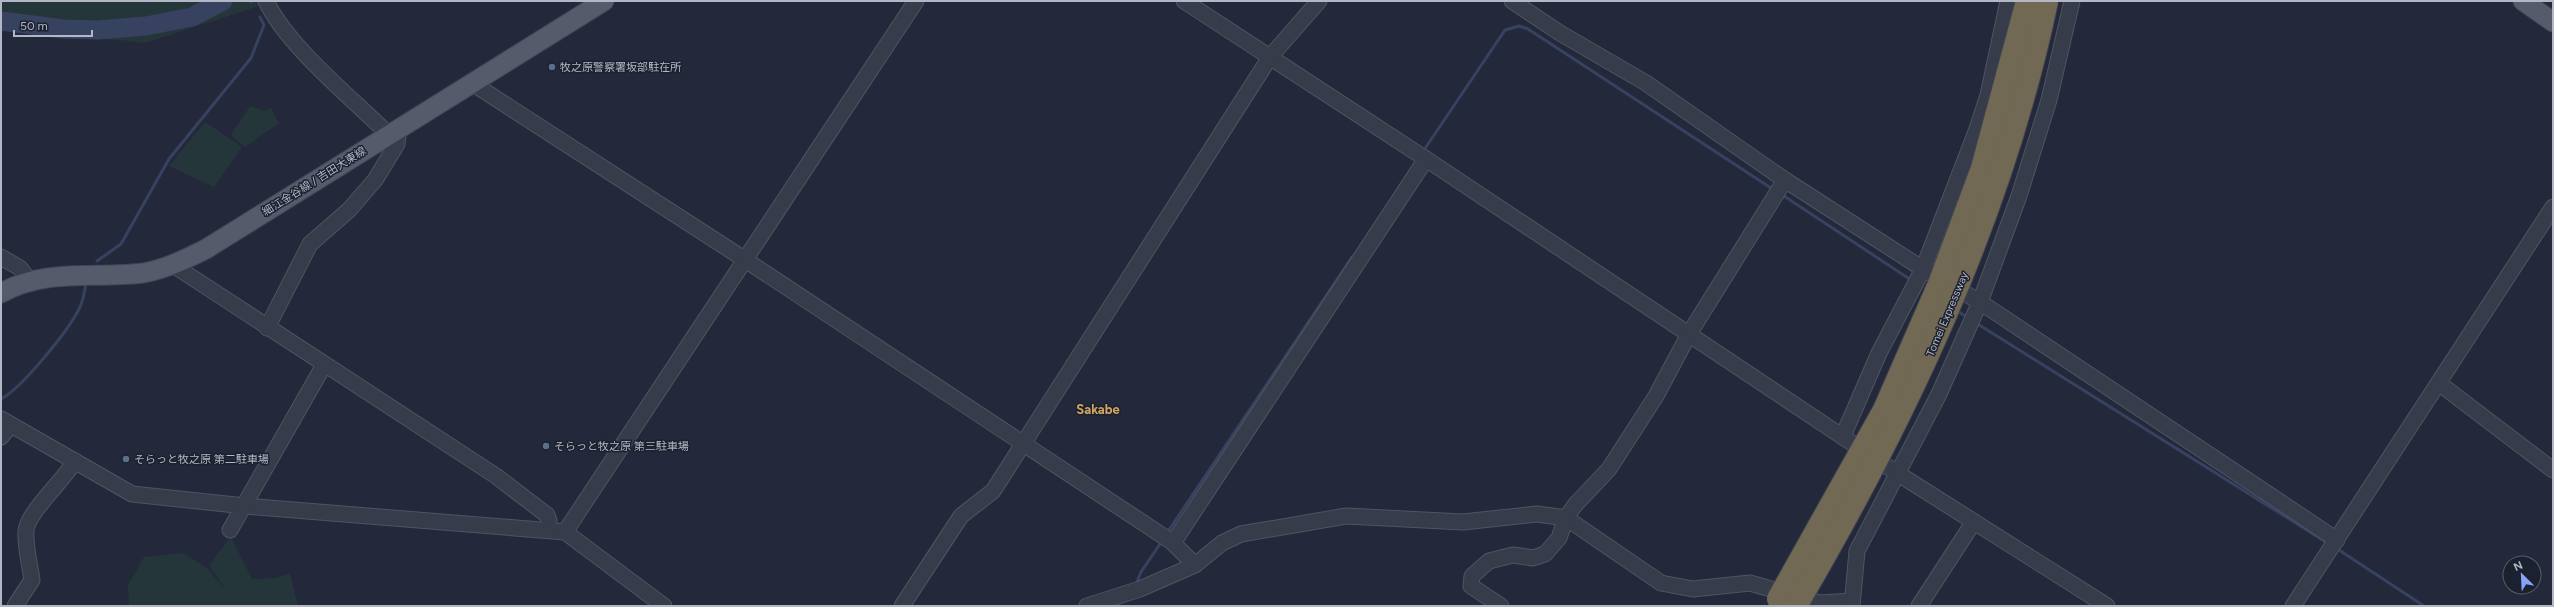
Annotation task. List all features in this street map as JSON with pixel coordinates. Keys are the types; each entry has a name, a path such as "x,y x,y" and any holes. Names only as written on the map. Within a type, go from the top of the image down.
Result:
{"highway":[{"name":"Tomei Expressway","path":"1787,602 1884,410 1915,342 1982,168 2027,1"},
{"name":"Tomei Expressway","path":"1787,602 1888,442 1951,305 1983,222 2006,151 2046,1"}],"main road":[{"name":"細江金谷線 / 吉田大東線","path":"1,293 29,280 53,276 144,272 173,265 206,249 604,1"},
{"path":"2523,1 2553,22"}],"street":[{"path":"266,1 282,27 302,50 394,132 397,144 375,180 349,210 310,244 267,328"},
{"path":"565,532 744,259 916,1"},
{"path":"1184,1 1421,156 1973,523 2101,604"},
{"path":"902,606 960,516 993,491 1270,57 1319,1"},
{"path":"1512,1 1560,33 1646,83 1780,188 1918,279 2334,544"},
{"path":"1843,436 1879,353 1918,279 1988,94 2008,1"},
{"path":"1087,606 1133,591 1195,564 1222,542 1241,534 1346,516 1464,522 1536,514 1566,518 1661,583 1693,589 1750,583 1820,603 1852,603 1857,551 1939,394 1975,314 2018,196 2049,100 2072,1"},
{"path":"472,83 744,259 1022,445 1169,540 1195,564"},
{"path":"1169,540 1421,156"},
{"path":"1502,606 1471,586 1472,576 1489,560 1513,555 1533,558 1544,554 1559,538 1566,518 1575,505 1609,469 1656,396 1688,334 1780,188"},
{"path":"2293,606 2440,384 2553,207"},
{"path":"1,257 20,268 29,280"},
{"path":"173,265 267,328 496,476 547,515 549,521 548,530"},
{"path":"230,530 324,365"},
{"path":"2440,384 2553,470"},
{"path":"1,437 6,422 132,494 244,506 565,532 664,606"},
{"path":"15,606 32,580 26,531 30,519 66,476 75,461"},
{"path":"1919,606 1973,523"}],"shaded area":[{"path":"1,1 260,1 262,5 145,43 120,40 63,38 1,29"},
{"path":"250,106 263,111 271,108 279,123 245,147 231,135"},
{"path":"205,122 242,147 214,187 169,166"},
{"path":"231,537 252,579 276,578 290,573 298,606 129,606 128,585 144,557 183,553 207,568 226,590 209,565"}],"waterway":[{"path":"1,21 63,29 98,30 146,26 192,17 223,1"},
{"path":"97,261 121,244 169,159 251,58 264,25 260,17"},
{"path":"1422,153 1505,30 1519,26 1528,29 1774,190"},
{"path":"1781,194 1911,280"},
{"path":"1167,533 1352,257"},
{"path":"1,399 10,393 32,371 65,331 80,306 84,296 86,282"},
{"path":"1956,310 1968,318"},
{"path":"1976,323 2329,544"},
{"path":"1136,584 1141,572 1162,541"},
{"path":"2336,548 2424,606"}],"place":[{"name":"牧之原警察署坂部駐在所","path":"552,67"},
{"name":"そらっと牧之原 第三駐車場","path":"546,446"},
{"name":"そらっと牧之原 第二駐車場","path":"126,459"}],"district":[{"name":"Sakabe","path":"1098,409"}]}
